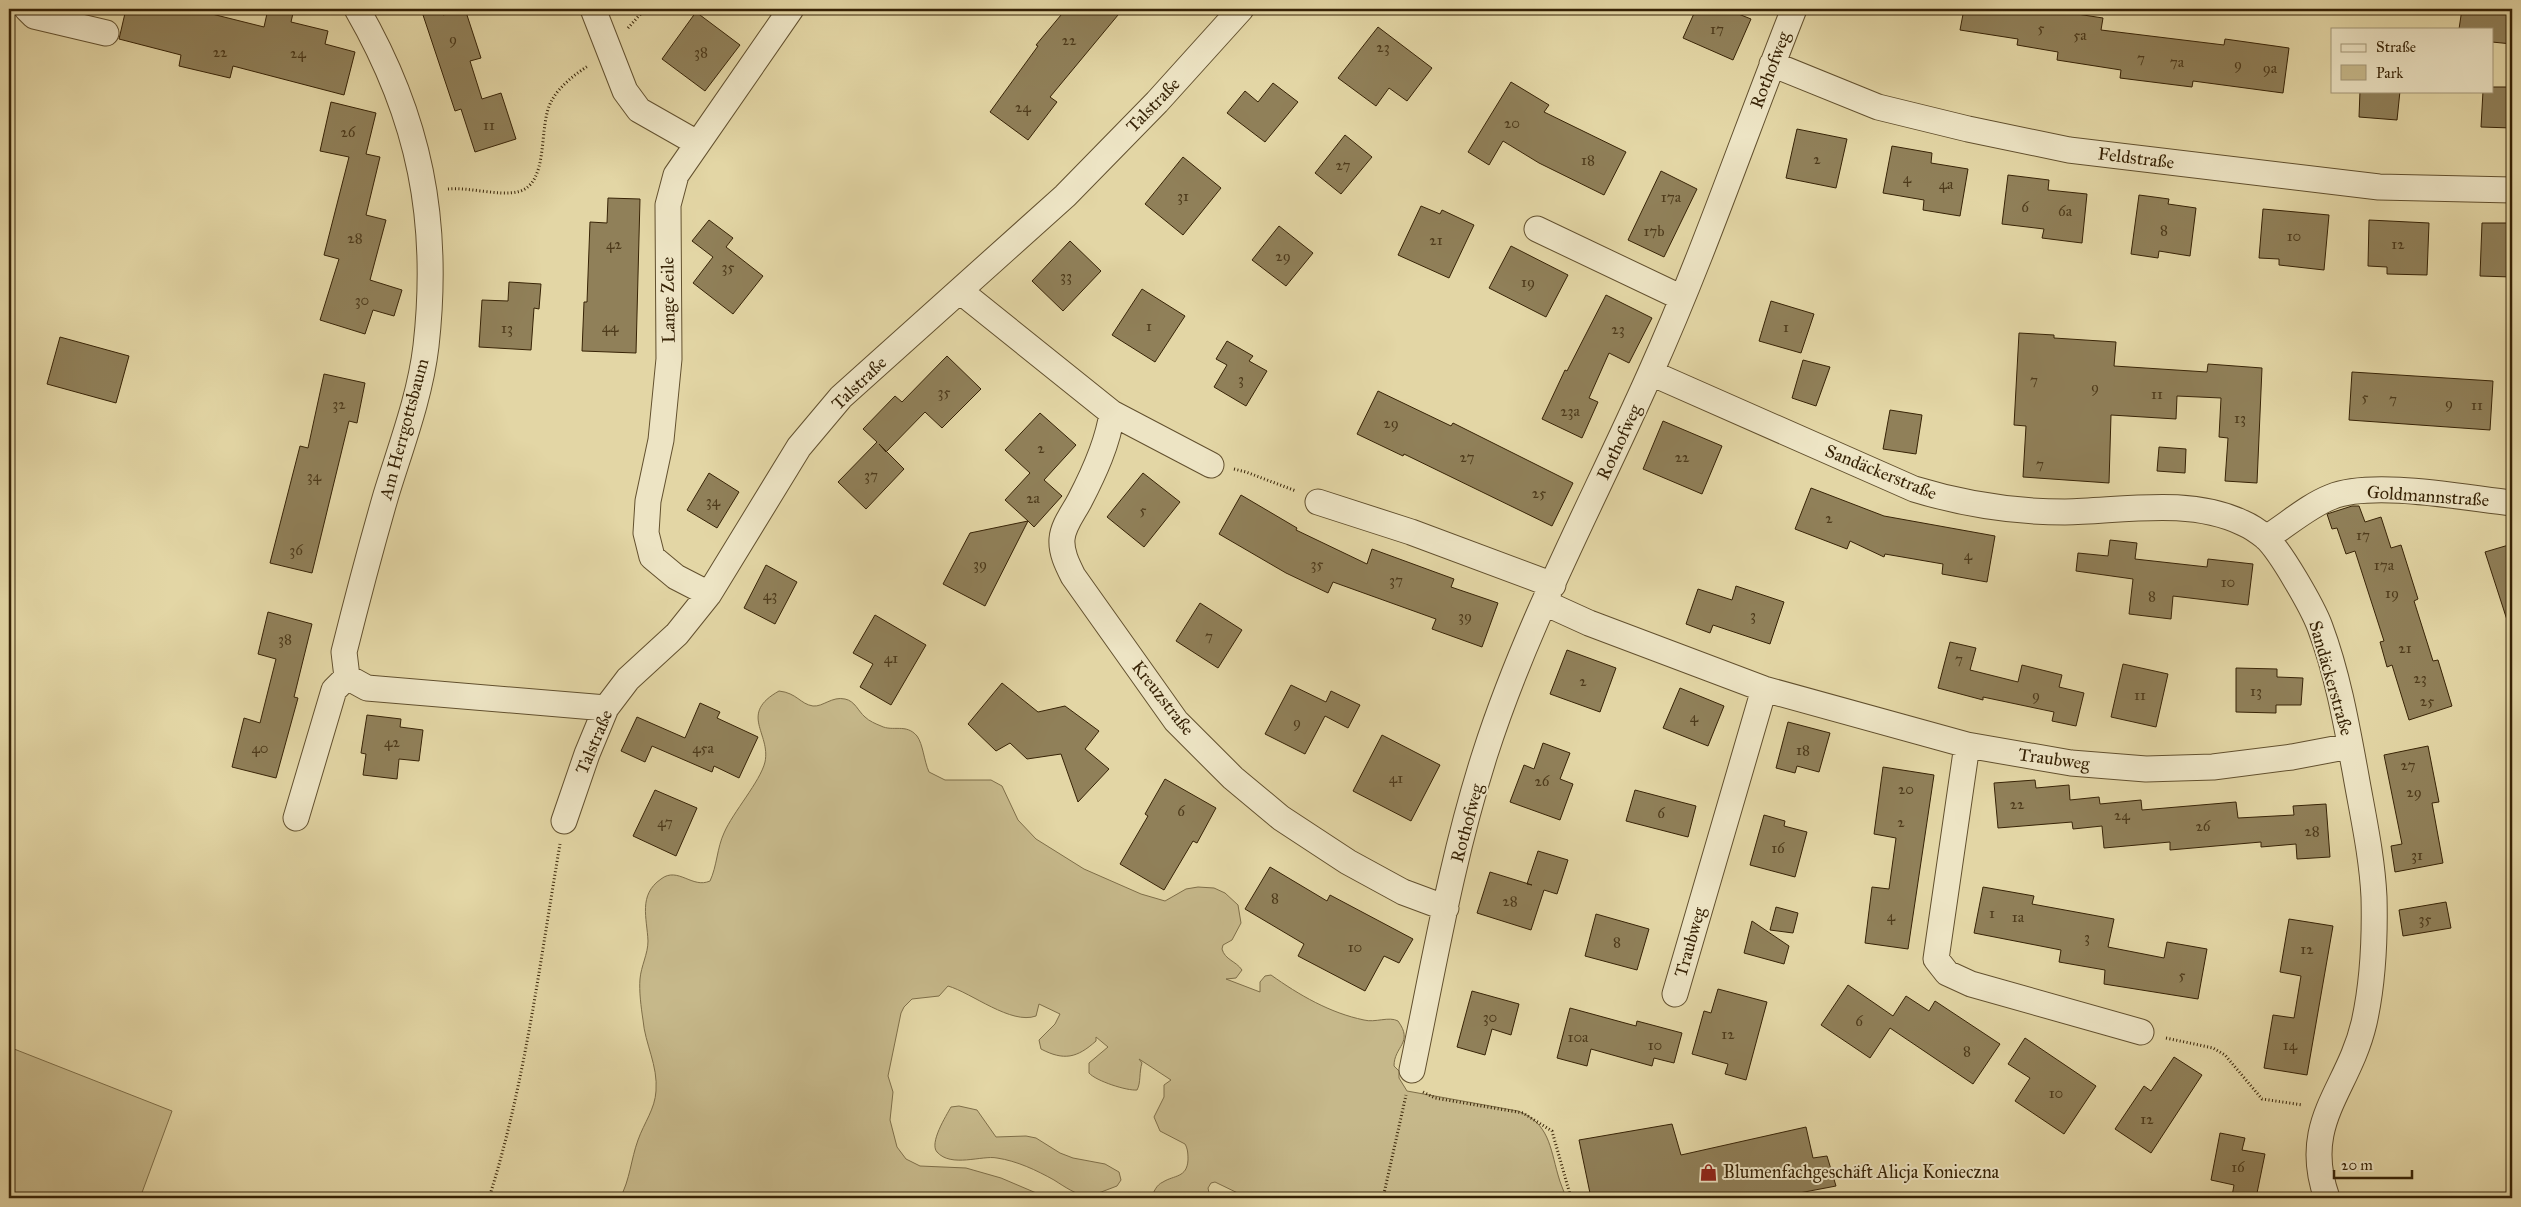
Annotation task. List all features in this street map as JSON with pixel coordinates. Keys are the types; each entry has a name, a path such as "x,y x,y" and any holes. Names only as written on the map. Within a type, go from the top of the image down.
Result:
{"street":[{"path":"27,9 34,16 106,33"},
{"name":"Am Herrgottsbaum","path":"347,677 344,652 386,496 416,401 426,347 430,240 425,190 415,144 397,90 374,39 357,9"},
{"path":"593,9 625,91 639,110 697,143"},
{"name":"Lange Zeile","path":"709,594 676,577 652,557 646,533 648,501 661,440 669,358 668,205 676,174 792,9"},
{"name":"Talstraße","path":"564,821 606,708 628,679 677,634 709,594 794,456 841,397 960,291 1091,169 1157,102 1241,9"},
{"name":"Rothofweg","path":"1410,1077 1465,823 1486,753 1514,675 1549,594 1651,373 1794,9"},
{"name":"Feldstraße","path":"1772,64 1878,107 1968,129 2069,150 2379,187 2512,190"},
{"path":"1537,229 1682,298"},
{"path":"960,291 1112,413 1211,465"},
{"name":"Sandäckerstraße","path":"1651,373 1914,488 1950,500 2012,510 2055,511 2159,508 2210,511 2243,523 2266,538 2295,580 2320,626 2339,692 2350,746 2365,825 2374,895 2373,958 2364,1023 2350,1063 2328,1107 2320,1132 2318,1157 2327,1198"},
{"name":"Kreuzstraße","path":"1112,413 1110,425 1096,465 1062,536 1064,555 1073,576 1176,721 1245,788 1282,818 1348,862 1403,892 1446,908"},
{"name":"Goldmannstraße","path":"2266,538 2330,498 2353,491 2393,490 2512,502"},
{"path":"1318,502 1411,532 1549,594"},
{"name":"Traubweg","path":"1549,594 1589,623 1764,689 1967,745 2071,763 2146,770 2213,767 2350,746"},
{"path":"296,818 334,690 347,677 367,688 606,708"},
{"name":"Traubweg","path":"1675,994 1764,689"},
{"path":"1967,745 1936,959 1948,973 1971,984 2140,1032"}],"path":[{"path":"425,190 457,188 516,192 528,188 538,174 545,120 552,100 578,72 609,51"},
{"path":"1211,465 1246,472 1318,502"},
{"path":"489,1198 499,1167 525,1047 564,821"},
{"path":"2140,1032 2213,1048 2219,1051 2225,1055 2262,1099 2328,1107"},
{"path":"1383,1198 1410,1077 1435,1098 1523,1113 1552,1132 1571,1198"}],"green space":[{"path":"779,691 790,694 813,706 840,698 845,699 854,704 868,720 886,728 904,729 913,732 921,743 929,772 945,780 991,780 1002,786 1018,820 1036,839 1084,869 1141,894 1165,901 1186,889 1198,887 1214,888 1225,893 1238,905 1241,923 1232,940 1223,945 1222,949 1223,953 1242,970 1236,978 1226,979 1260,992 1260,982 1265,976 1271,975 1304,996 1339,1013 1368,1021 1390,1019 1398,1021 1404,1034 1404,1040 1395,1059 1394,1066 1399,1071 1399,1078 1407,1091 1518,1111 1528,1116 1536,1122 1547,1137 1566,1198 1248,1198 1215,1182 1211,1183 1208,1188 1210,1198 1151,1198 1159,1185 1183,1173 1187,1166 1188,1154 1185,1144 1160,1131 1154,1117 1164,1097 1164,1085 1171,1080 1139,1059 1142,1063 1137,1090 1112,1085 1089,1073 1089,1063 1108,1047 1096,1037 1096,1041 1089,1047 1070,1056 1057,1055 1041,1049 1039,1040 1055,1024 1060,1014 1039,1004 1036,1016 1026,1018 1015,1016 948,986 939,996 912,999 901,1013 888,1076 893,1092 890,1120 897,1147 906,1159 920,1166 966,1168 1001,1178 1048,1198 620,1198 626,1184 638,1140 654,1104 656,1091 655,1072 644,1029 640,994 641,974 648,946 646,907 649,892 654,885 667,876 679,876 703,883 710,881 724,833 758,779 765,762 766,752 758,716 760,708 767,699"},
{"path":"9,1047 172,1111 140,1198 9,1198"},
{"path":"959,1106 977,1110 996,1137 1026,1136 1036,1138 1060,1153 1073,1158 1105,1164 1119,1172 1121,1180 1117,1186 1088,1197 1074,1192 1033,1169 1012,1161 997,1158 958,1160 943,1157 937,1152 935,1142 942,1123 951,1107"}],"building":[{"path":"126,9 192,9 264,27 268,9 294,9 291,22 328,31 325,44 355,52 344,95 233,66 230,78 179,66 181,55 119,39"},
{"path":"421,9 441,9 443,15 465,9 481,58 470,61 482,99 501,93 516,139 475,152 461,109 455,111"},
{"path":"1066,9 1123,9 1050,97 1057,102 1028,140 990,112 1038,46 1036,45"},
{"path":"1696,9 1726,9 1751,19 1733,60 1683,38"},
{"path":"1964,9 2065,9 2064,12 2103,18 2101,30 2224,45 2225,39 2289,48 2283,93 2193,81 2192,87 2120,78 2121,70 2057,60 2058,52 2017,45 2018,39 1960,30"},
{"path":"2462,9 2512,9 2512,44 2494,42 2494,28 2459,28"},
{"path":"696,12 740,45 705,91 662,59"},
{"path":"1378,27 1432,68 1407,101 1389,88 1376,106 1338,78"},
{"path":"1511,82 1549,105 1544,112 1626,152 1604,195 1539,163 1503,141 1489,165 1468,152"},
{"path":"1273,83 1298,102 1265,142 1227,113 1245,91 1258,102"},
{"path":"2494,87 2512,87 2512,128 2481,127 2483,92 2494,92"},
{"path":"2360,92 2400,92 2397,120 2359,117"},
{"path":"331,102 376,113 366,154 380,157 366,215 386,220 370,280 402,290 394,316 373,310 365,334 320,320 339,259 324,255 349,157 320,151"},
{"path":"1797,129 1847,139 1836,188 1786,178"},
{"path":"1345,135 1372,157 1341,194 1315,173"},
{"path":"1892,146 1932,153 1931,163 1968,169 1960,216 1923,210 1924,200 1883,193"},
{"path":"1183,157 1221,188 1183,235 1145,204"},
{"path":"1661,171 1697,189 1664,257 1628,240"},
{"path":"2008,175 2049,180 2048,190 2087,194 2082,243 2042,238 2044,229 2002,224"},
{"path":"2139,195 2169,199 2168,204 2196,208 2190,256 2159,251 2158,258 2131,254"},
{"path":"608,198 640,199 636,353 582,351 584,302 587,302 590,222 607,223"},
{"path":"1421,206 1440,214 1442,210 1474,225 1449,278 1398,255"},
{"path":"2263,209 2329,215 2324,270 2279,265 2279,259 2259,258"},
{"path":"709,220 733,238 726,247 763,276 733,314 693,283 713,257 692,241"},
{"path":"2369,220 2429,223 2427,275 2387,274 2387,267 2368,266"},
{"path":"2482,223 2512,223 2512,277 2480,276"},
{"path":"1279,226 1313,253 1286,286 1252,260"},
{"path":"1070,241 1101,271 1063,311 1032,281"},
{"path":"1511,246 1568,275 1546,317 1489,288"},
{"path":"509,282 541,284 539,309 534,308 531,350 479,347 482,300 508,301"},
{"path":"1142,289 1185,316 1155,362 1112,335"},
{"path":"1606,295 1652,318 1629,363 1609,353 1589,398 1598,402 1582,438 1542,419 1565,370 1567,371"},
{"path":"1771,301 1814,314 1801,353 1759,341"},
{"path":"2019,333 2054,335 2054,338 2116,342 2114,366 2207,372 2208,364 2262,368 2257,483 2225,481 2228,438 2219,437 2221,398 2177,396 2176,419 2111,415 2109,483 2023,477 2026,426 2014,425"},
{"path":"60,337 129,356 116,403 47,384"},
{"path":"1227,341 1253,356 1249,361 1267,371 1246,406 1214,387 1227,365 1216,359"},
{"path":"947,356 981,389 942,428 925,412 886,451 904,469 866,509 838,482 877,442 863,429 895,396 902,402"},
{"path":"1803,360 1830,367 1816,406 1792,398"},
{"path":"2352,372 2493,381 2490,430 2349,420"},
{"path":"324,374 365,383 357,423 349,421 312,573 270,563 300,446 308,448"},
{"path":"1378,391 1451,426 1453,423 1573,483 1552,526 1404,454 1403,456 1357,434"},
{"path":"1890,410 1922,415 1916,454 1883,449"},
{"path":"1040,413 1076,445 1044,480 1062,496 1034,527 1005,500 1030,473 1005,450"},
{"path":"1663,421 1722,446 1702,494 1643,469"},
{"path":"2159,447 2186,449 2185,473 2157,471"},
{"path":"709,473 739,492 717,528 687,510"},
{"path":"1143,473 1180,502 1144,547 1107,517"},
{"path":"1811,488 1884,516 1995,536 1987,582 1942,574 1943,564 1885,554 1884,557 1850,541 1847,549 1795,529"},
{"path":"1241,495 1297,528 1296,530 1367,564 1372,549 1454,579 1451,587 1498,603 1482,647 1432,629 1436,619 1333,582 1328,593 1286,573 1219,534"},
{"path":"2352,506 2359,506 2365,522 2381,517 2391,548 2401,545 2418,599 2414,601 2433,661 2438,660 2452,706 2409,720 2392,665 2387,667 2380,642 2384,641 2355,551 2346,554 2337,528 2332,529 2327,514"},
{"path":"1028,521 985,606 943,584 970,533"},
{"path":"2110,540 2137,543 2135,559 2207,567 2208,559 2253,564 2248,605 2173,596 2171,619 2129,614 2133,579 2076,571 2078,553 2108,556"},
{"path":"2512,544 2512,623 2508,623 2485,552"},
{"path":"766,565 797,582 775,624 744,608"},
{"path":"1736,586 1784,602 1770,644 1713,625 1710,633 1686,624 1698,589 1732,600"},
{"path":"1200,603 1242,630 1218,668 1176,641"},
{"path":"268,612 312,624 294,697 298,698 276,778 232,767 244,718 260,723 276,659 258,654"},
{"path":"875,615 926,645 891,705 860,687 873,664 853,653"},
{"path":"1950,642 1976,648 1970,670 2018,682 2022,665 2062,675 2059,687 2084,693 2076,726 2052,721 2054,712 1983,697 1983,700 1938,688"},
{"path":"1567,650 1616,668 1600,712 1550,694"},
{"path":"2123,664 2168,674 2156,727 2111,717"},
{"path":"2236,668 2277,669 2277,677 2303,678 2301,705 2276,705 2276,713 2236,712"},
{"path":"1002,683 1038,712 1065,706 1099,731 1085,749 1109,769 1078,802 1061,754 1027,759 1010,743 996,751 968,724"},
{"path":"1291,685 1326,702 1331,691 1360,705 1348,728 1325,716 1305,754 1265,734"},
{"path":"1680,688 1724,706 1708,746 1663,728"},
{"path":"700,703 720,712 717,718 758,737 739,778 714,766 712,772 652,746 645,762 621,751 637,717 685,738"},
{"path":"367,715 401,719 400,727 423,730 419,761 399,759 397,779 363,775 366,754 361,753"},
{"path":"1788,722 1830,733 1819,772 1797,766 1795,773 1776,768"},
{"path":"1382,735 1440,765 1411,821 1353,791"},
{"path":"1543,743 1570,753 1560,779 1573,784 1560,820 1510,802 1524,765 1534,769"},
{"path":"2428,746 2439,802 2432,803 2443,863 2395,872 2391,846 2402,844 2384,755"},
{"path":"1883,767 1934,775 1908,949 1865,943 1872,887 1889,889 1896,838 1874,834"},
{"path":"1165,779 1216,808 1197,843 1193,841 1164,890 1120,864 1148,816 1145,814"},
{"path":"2035,780 2036,788 2069,785 2070,800 2099,797 2100,804 2141,800 2142,810 2236,802 2238,818 2294,815 2293,806 2326,804 2330,857 2297,859 2296,844 2261,847 2261,842 2170,850 2170,842 2104,848 2102,826 2073,829 2072,822 1998,828 1994,783"},
{"path":"655,790 697,808 676,856 633,836"},
{"path":"1635,790 1696,806 1688,837 1626,821"},
{"path":"1764,815 1785,821 1784,826 1807,832 1795,877 1750,865"},
{"path":"1538,851 1568,860 1557,894 1544,890 1531,930 1477,913 1490,872 1527,884"},
{"path":"1270,867 1327,901 1330,895 1413,939 1399,963 1384,956 1365,991 1298,956 1304,944 1245,909"},
{"path":"1983,887 2034,896 2032,904 2114,919 2108,947 2164,958 2167,942 2207,949 2198,999 2104,984 2105,970 2059,962 2061,950 1974,933"},
{"path":"2446,902 2451,928 2403,936 2399,910"},
{"path":"1776,907 1798,913 1793,933 1770,930"},
{"path":"1596,914 1649,929 1637,970 1585,956"},
{"path":"2289,919 2333,926 2307,1075 2264,1068 2273,1015 2294,1018 2301,976 2280,972"},
{"path":"1752,921 1789,946 1784,964 1744,953"},
{"path":"1848,985 1893,1016 1906,996 1929,1011 1935,1001 2000,1044 1973,1084 1890,1028 1870,1058 1821,1025"},
{"path":"1718,989 1767,1002 1746,1080 1725,1074 1728,1064 1692,1054 1704,1011 1711,1013"},
{"path":"1472,991 1519,1004 1511,1035 1492,1029 1485,1055 1457,1047"},
{"path":"1570,1008 1636,1026 1637,1021 1682,1033 1674,1063 1654,1058 1652,1066 1591,1049 1587,1066 1557,1058"},
{"path":"2025,1038 2096,1086 2064,1134 2015,1101 2030,1078 2008,1064"},
{"path":"2174,1057 2202,1075 2151,1153 2115,1129 2144,1086 2151,1091"},
{"name":"Blumenfachgeschäft Alicja Konieczna","path":"1672,1124 1681,1155 1806,1127 1813,1158 1827,1156 1836,1186 1773,1198 1591,1198 1579,1140"},
{"path":"2220,1133 2245,1138 2242,1150 2265,1154 2256,1198 2232,1196 2234,1185 2211,1180"}],"place":[{"name":"Blumenfachgeschäft Alicja Konieczna","path":"1709,1172"}]}
